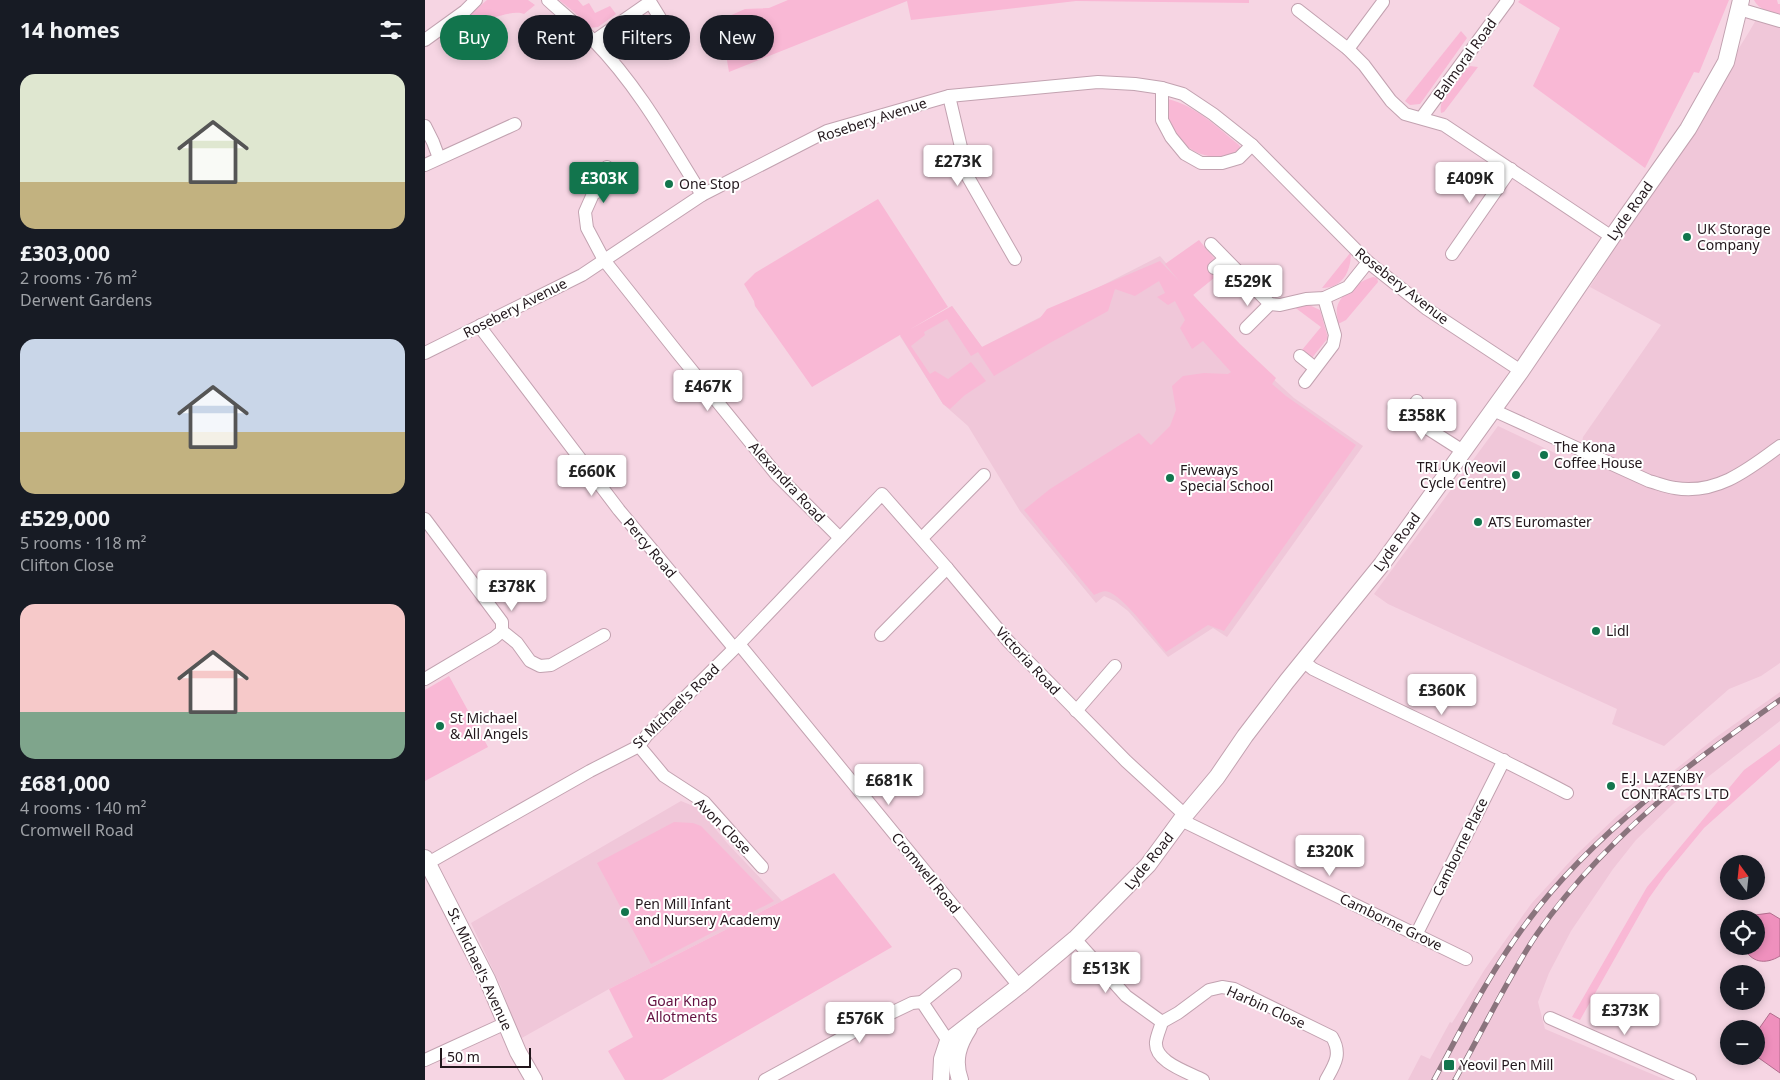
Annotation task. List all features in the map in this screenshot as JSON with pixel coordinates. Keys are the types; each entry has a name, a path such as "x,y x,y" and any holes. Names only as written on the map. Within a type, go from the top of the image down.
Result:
{"street":[{"path":"425,40 465,12 476,0"},
{"path":"548,0 594,42 649,109 702,195"},
{"name":"Balmoral Road","path":"1422,118 1508,0"},
{"path":"594,42 650,1 658,15"},
{"path":"1349,49 1383,2"},
{"path":"1740,5 1780,21"},
{"name":"Lyde Road","path":"953,1047 971,1024 1075,939 1148,865 1217,777 1245,736 1303,661 1382,564 1521,371 1612,236 1688,129 1726,62 1740,5"},
{"path":"1298,10 1349,49 1364,65 1391,101 1405,114 1444,125 1612,236"},
{"name":"Rosebery Avenue","path":"425,353 581,275 702,195 827,131 949,96 1098,82 1163,88 1183,94 1213,114 1252,145 1368,262 1427,309 1521,371"},
{"path":"1163,88 1162,120 1171,137 1185,154 1201,162 1222,163 1239,158 1252,145"},
{"path":"949,96 968,177 1015,259"},
{"path":"425,165 515,124"},
{"path":"425,126 439,158"},
{"name":"Alexandra Road","path":"607,168 614,182 593,194 585,212 587,228 604,260 776,474 840,538"},
{"path":"1453,254 1511,169"},
{"path":"1211,244 1270,304 1280,305 1315,297 1325,298 1348,287 1368,262"},
{"path":"1214,268 1225,259"},
{"path":"1305,382 1333,345 1335,336 1325,298"},
{"path":"1247,328 1270,304"},
{"name":"Percy Road","path":"481,325 619,510 737,646"},
{"path":"1300,356 1315,368"},
{"path":"1407,415 1417,401"},
{"path":"1394,408 1463,451"},
{"path":"1493,410 1649,481 1675,489 1718,486 1742,474 1780,446"},
{"path":"922,538 984,475"},
{"name":"St Michael's Road","path":"427,860 639,746 882,494"},
{"name":"Victoria Road","path":"882,494 922,538 1008,641 1126,762 1184,818"},
{"path":"425,519 502,622 503,631 517,643 531,661 540,666 551,665 604,635"},
{"path":"881,635 947,568"},
{"path":"425,679 503,631"},
{"name":"Cromwell Road","path":"737,646 1019,986"},
{"path":"1303,661 1313,669 1401,713 1504,760 1567,793"},
{"path":"1076,711 1115,666"},
{"name":"Avon Close","path":"639,746 664,776 704,802 763,867"},
{"name":"Camborne Place","path":"1416,935 1504,760"},
{"name":"Camborne Grove","path":"1184,818 1466,959"},
{"name":"St. Michael's Avenue","path":"427,860 487,979 518,1052 534,1080"},
{"path":"1075,939 1126,996 1162,1022 1156,1043 1157,1053 1162,1059 1203,1080"},
{"path":"765,1080 862,1027 912,1003 922,1002 955,975"},
{"name":"Harbin Close","path":"1162,1022 1178,1013 1209,990 1222,986 1234,989 1331,1037 1337,1046 1337,1055 1335,1064 1326,1080"},
{"path":"922,1002 953,1047 960,1080"},
{"path":"1550,1018 1690,1080"},
{"path":"425,1060 506,1023"},
{"path":"941,1080 942,1059 953,1047"}],"shaded area":[{"path":"1764,6 1780,10 1780,663 1761,676 1729,689 1664,746 1612,724 1617,709 1388,604 1374,594 1498,426 1578,464 1583,437 1661,325 1590,287"},
{"name":"Fiveways Special School","path":"1160,256 1237,346 1294,398 1363,446 1227,637 1213,628 1168,657 1128,611 1115,601 1104,596 1096,603 1020,511 968,426 943,404 900,336 952,306 982,347"},
{"path":"1780,692 1780,721 1673,804 1636,840 1613,869 1571,931 1549,973 1538,1002 1545,1029 1666,1080 1408,1080 1421,1055 1430,1059 1450,1022 1452,1023 1485,969 1531,904 1574,857 1617,816 1715,738"},
{"name":"Pen Mill Infant and Nursery Academy","path":"681,801 698,808 728,844 782,901 609,989 520,1039 501,987 471,923"},
{"path":"1770,913 1780,919 1780,956 1769,961 1759,961 1749,955 1765,955 1765,914"},
{"path":"1770,1013 1780,1019 1780,1073 1765,1062 1765,1020"}],"green space":[{"path":"487,0 528,0 535,5 524,14 469,15"},
{"path":"559,0 578,0 583,6 589,3 595,13 610,6 616,14 603,15 603,23 593,28 593,15 577,15"},
{"path":"788,0 1249,0 1249,3 1076,1 911,20 907,1 774,54 774,15 731,15 745,9 769,8"},
{"path":"1520,0 1729,0 1699,73 1694,72 1645,168 1533,86 1560,28 1518,2"},
{"path":"1754,0 1777,0 1778,4 1780,4 1780,14 1762,8"},
{"path":"1461,31 1467,38 1420,104 1410,105 1405,101"},
{"path":"727,60 759,60 729,72"},
{"path":"1470,66 1478,67 1444,112 1441,113 1441,106 1446,93"},
{"path":"1168,99 1188,107 1206,118 1239,145 1242,150 1233,154 1214,156 1197,153 1189,148 1169,123"},
{"name":"Fiveways Special School","path":"878,199 948,307 909,330 952,306 982,347 1040,318 1047,309 1160,261 1180,282 1165,264 1199,240 1224,270 1193,295 1276,378 1272,384 1356,445 1224,631 1208,625 1166,652 1131,610 1116,596 1105,591 1094,595 1024,510 1050,489 1139,433 1151,445 1170,426 1176,410 1172,386 1183,376 1204,373 1228,374 1231,372 1203,341 1192,349 1180,328 1185,320 1175,301 1168,305 1157,297 1165,293 1159,281 1135,296 1115,289 1108,311 994,376 978,352 971,356 947,319 924,332 925,335 911,346 930,374 935,371 948,379 971,362 986,381 965,395 950,409 943,404 900,335 812,387 755,306 744,284 755,273"},
{"path":"1351,252 1347,272 1340,282 1322,288"},
{"path":"1373,277 1377,278 1378,282 1346,320 1338,324 1337,308 1342,297 1362,281"},
{"path":"1305,303 1320,310 1328,338 1311,359 1302,350 1321,327 1293,306"},
{"path":"449,676 488,747 425,781 425,690"},
{"path":"1780,744 1780,760 1704,828 1666,874 1649,898 1580,1020 1572,1017 1647,887 1744,770"},
{"path":"674,822 693,823 701,826 774,901 651,964 597,863"},
{"name":"Goar Knap Allotments","path":"834,873 892,947 662,1080 625,1080 608,1051 633,1037 609,989"}],"railway":[{"path":"1434,1080 1502,959 1528,921 1582,858 1678,774 1780,700"},
{"path":"1455,1080 1519,963 1537,934 1569,892 1624,834 1683,781"}],"place":[{"name":"One Stop","path":"669,184"},
{"name":"UK Storage Company","path":"1687,237"},
{"name":"The Kona Coffee House","path":"1544,455"},
{"name":"TRI UK (Yeovil Cycle Centre)","path":"1516,475"},
{"name":"Fiveways Special School","path":"1170,478"},
{"name":"ATS Euromaster","path":"1478,522"},
{"name":"Lidl","path":"1596,631"},
{"name":"St Michael & All Angels","path":"440,726"},
{"name":"E.J. LAZENBY CONTRACTS LTD","path":"1611,786"},
{"name":"Pen Mill Infant and Nursery Academy","path":"625,912"},
{"name":"Yeovil Pen Mill","path":"1449,1065"}]}
